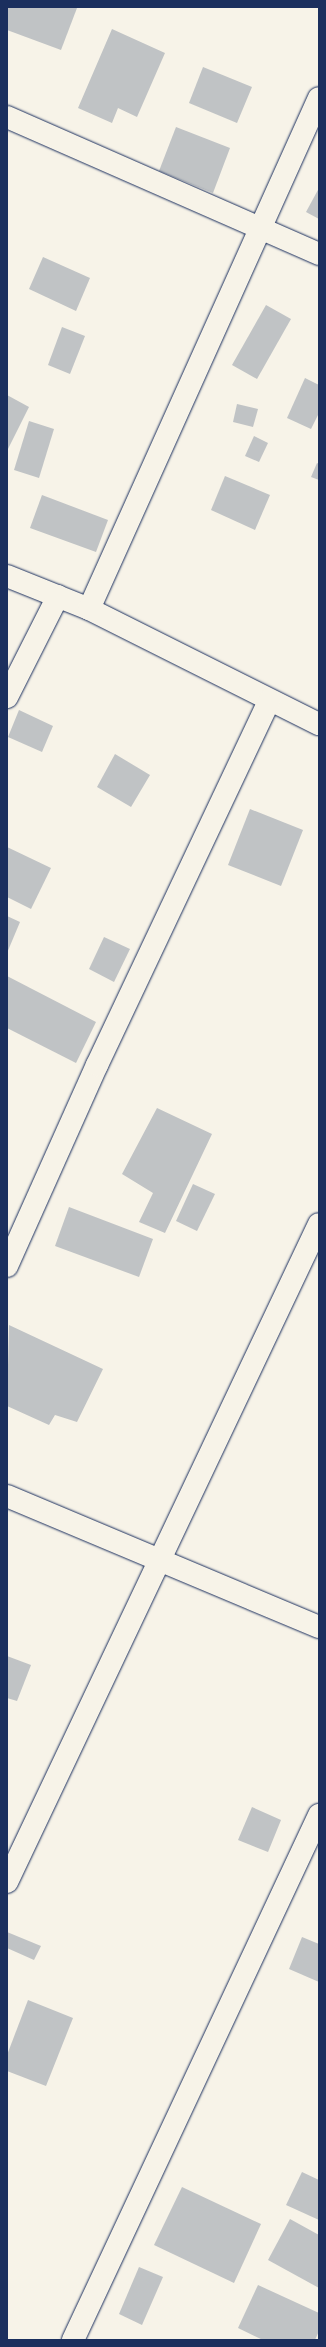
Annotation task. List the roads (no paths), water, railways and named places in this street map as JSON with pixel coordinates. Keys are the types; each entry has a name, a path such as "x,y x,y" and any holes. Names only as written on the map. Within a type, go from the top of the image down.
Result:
{"street":[{"path":"89,610 319,98"},
{"path":"7,117 262,226 319,254"},
{"path":"7,576 89,610 269,701 319,724"},
{"path":"7,697 58,596"},
{"path":"7,1266 96,1065 269,701"},
{"path":"7,1882 319,1224"},
{"path":"7,1496 160,1558 319,1628"},
{"path":"73,2340 319,1815"}]}
